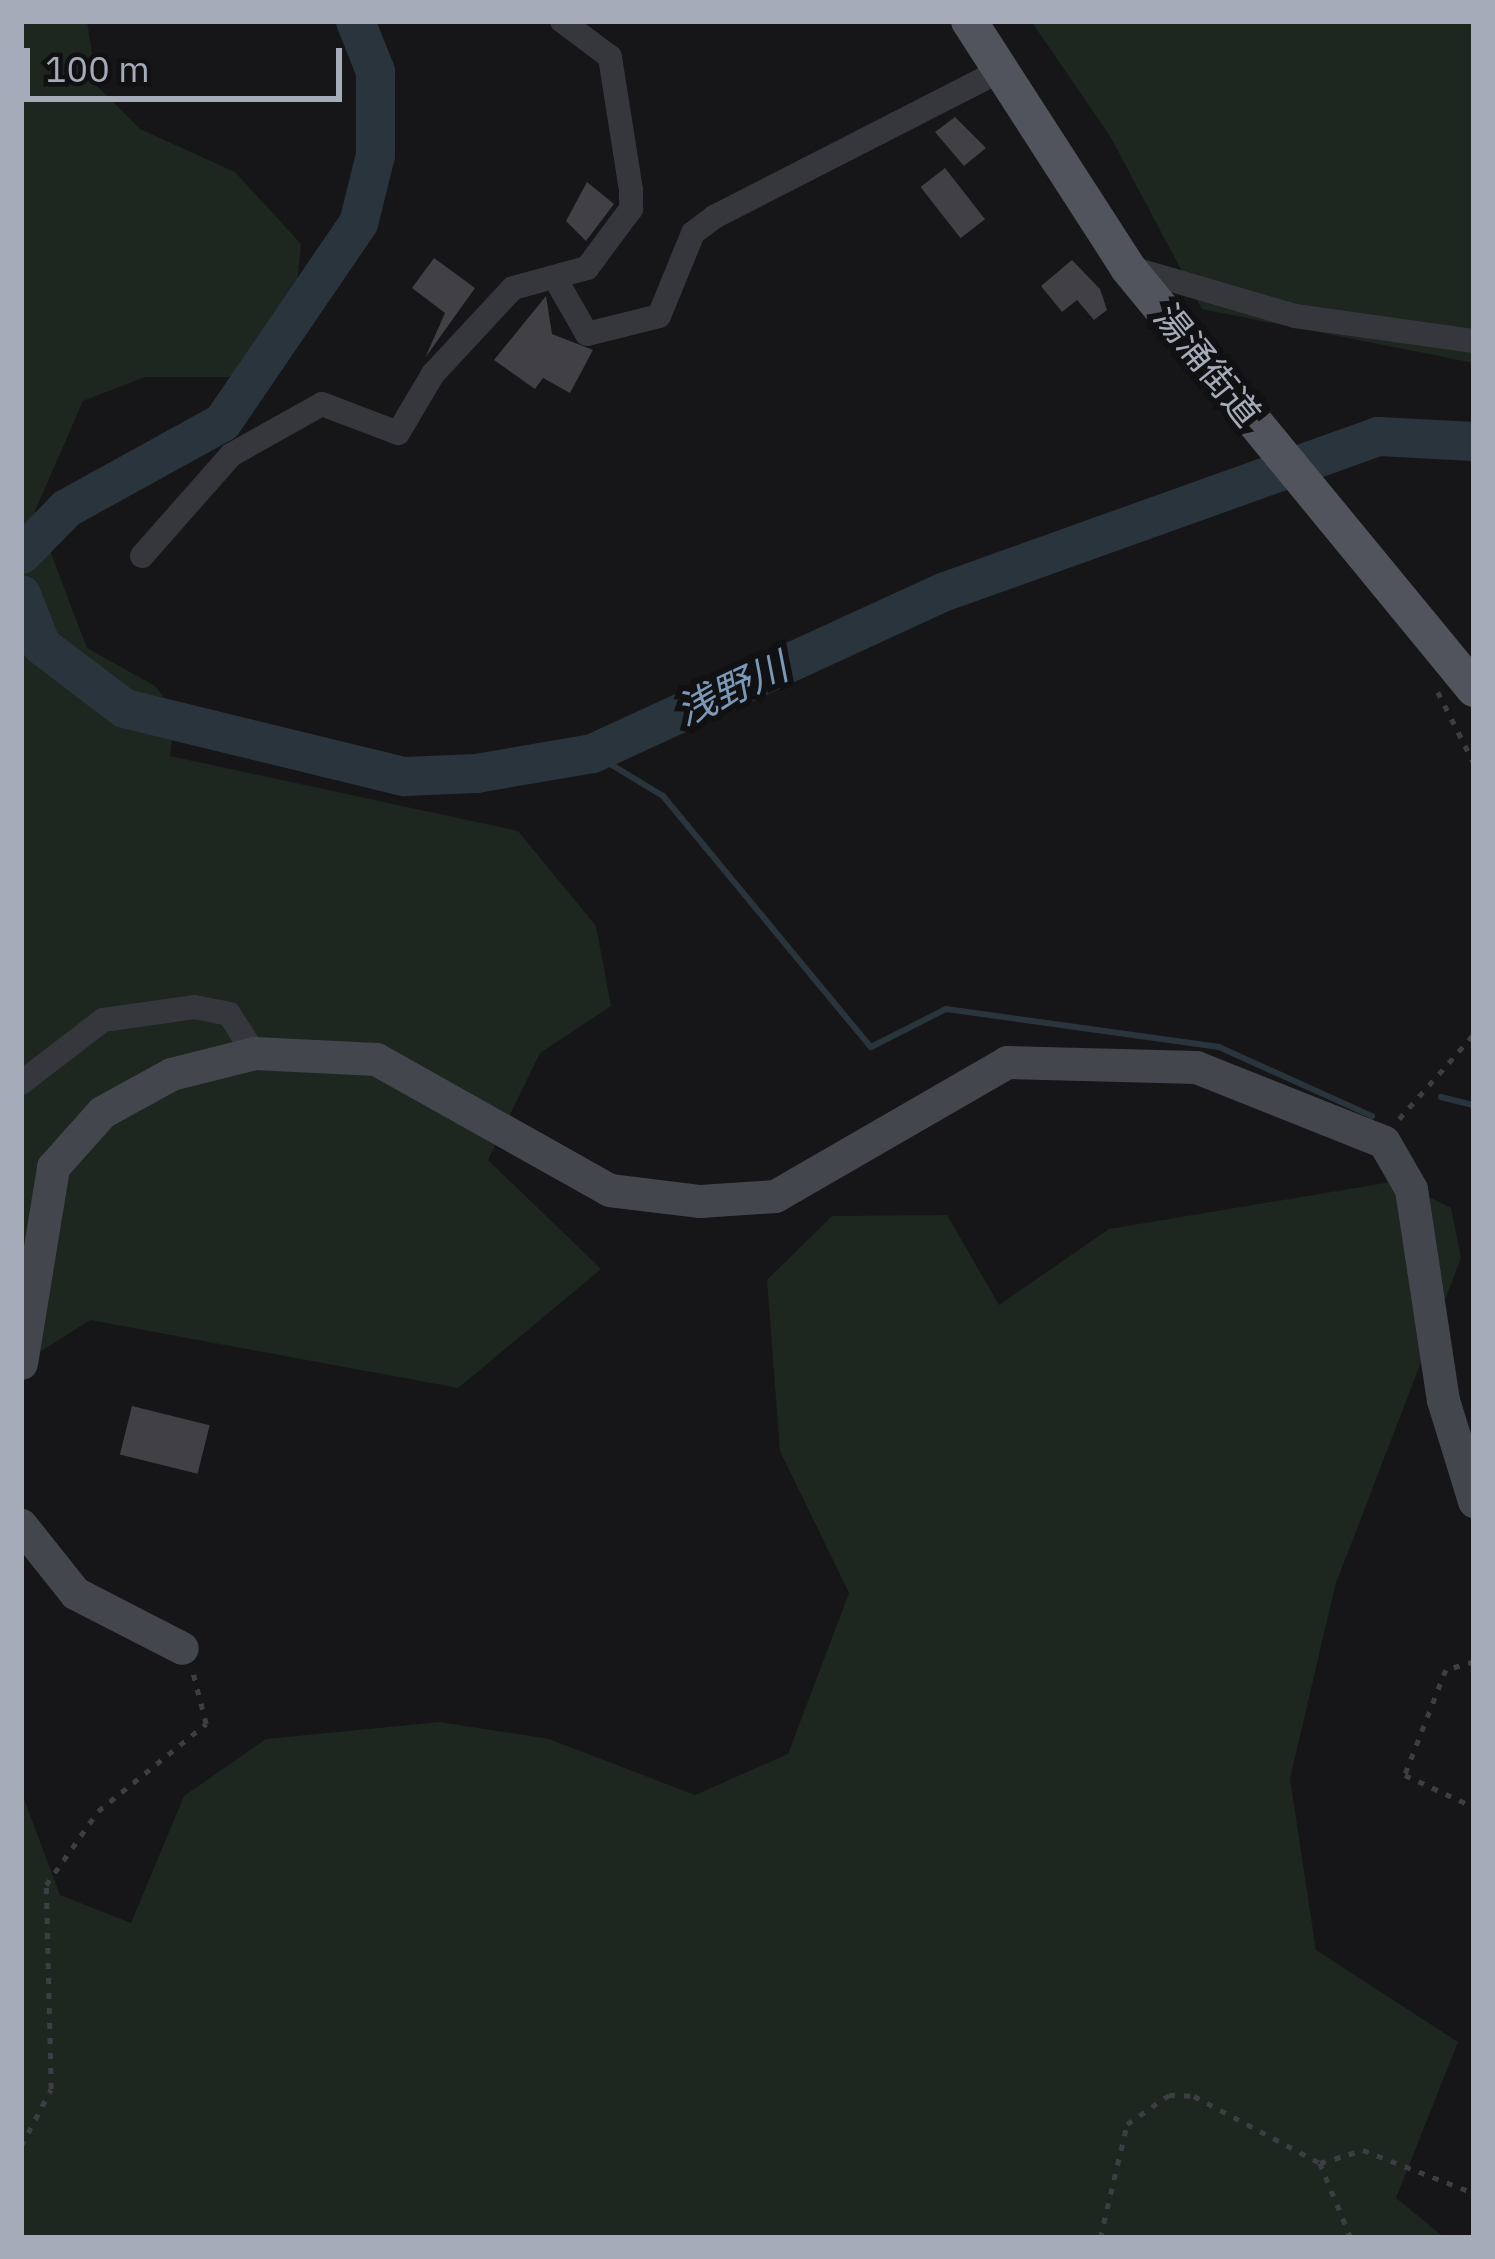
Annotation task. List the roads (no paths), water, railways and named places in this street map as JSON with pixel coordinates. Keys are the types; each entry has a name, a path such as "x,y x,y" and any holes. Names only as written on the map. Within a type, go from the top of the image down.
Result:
{"main road":[{"name":"湯涌街道","path":"969,21 1128,268 1468,682"}],"street":[{"path":"142,556 231,454 322,404 406,429 433,374 513,288 556,280 586,268 631,209 610,57 562,21"},
{"path":"556,280 586,334 659,316 693,233 713,217 999,71"},
{"path":"1128,268 1295,316 1474,341"},
{"path":"21,1083 104,1020 194,1006 229,1014 254,1053"},
{"path":"21,1363 53,1167 102,1112 171,1074 254,1053 376,1059 608,1190 700,1201 775,1196 1007,1062 1090,1057 1231,1073 1384,1142 1411,1189 1443,1400 1474,1501"},
{"path":"21,1525 75,1593 182,1648"}],"waterway":[{"name":"浅野川","path":"21,554 66,508 222,422 358,223 375,155 375,71 355,21"},
{"name":"浅野川","path":"21,594 41,645 124,708 404,776 476,773 592,753 945,591 1378,436 1474,441"},
{"path":"592,753 663,796 871,1047 946,1009 1219,1047 1372,1116"},
{"path":"1441,1097 1474,1105"}]}
